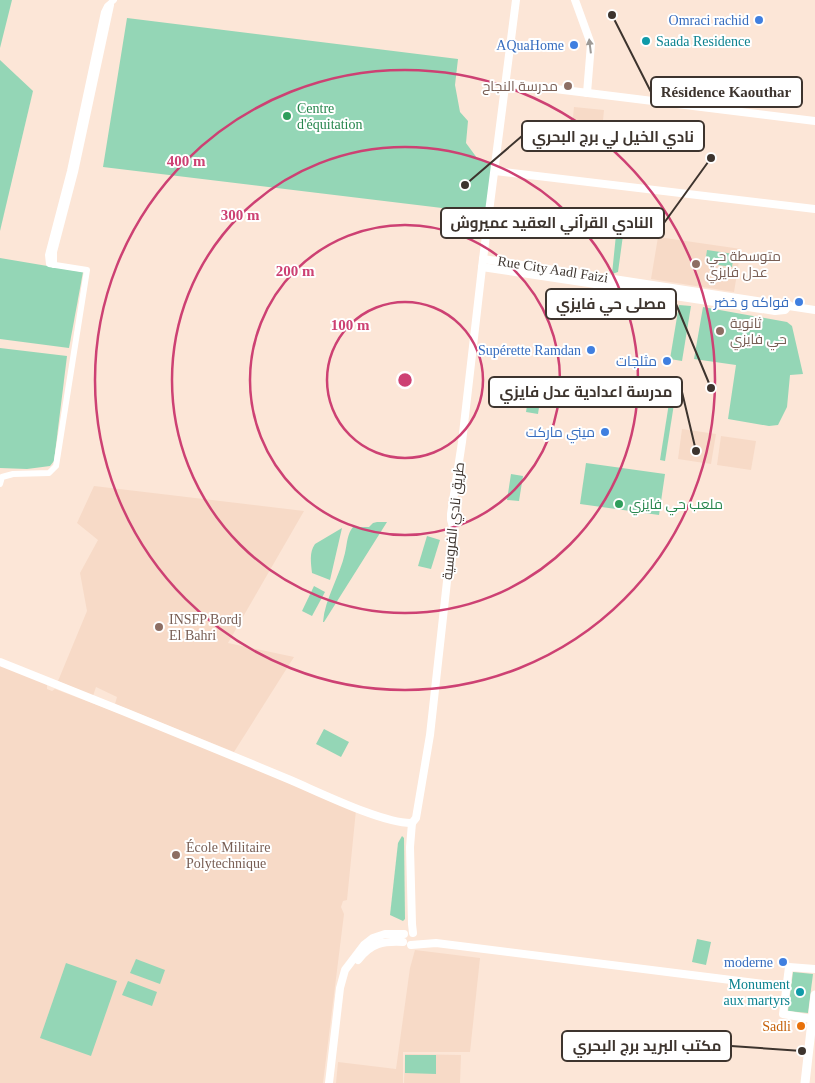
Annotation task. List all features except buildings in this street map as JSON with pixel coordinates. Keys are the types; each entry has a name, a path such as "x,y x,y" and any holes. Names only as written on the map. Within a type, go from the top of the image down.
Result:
{"main road":[{"name":"طريق نادي الفروسية","path":"409,937 412,924 410,847 412,823 418,813 430,735 453,527 451,514 462,442 482,263 507,84 516,0"},
{"path":"575,0 591,44 587,93"},
{"path":"507,84 815,121"},
{"path":"495,171 815,210"},
{"name":"Rue City Aadl Faizi","path":"482,263 775,311 782,311 789,305 815,310"},
{"path":"0,662 218,749 361,810 396,821 412,823"},
{"path":"329,1083 340,997 349,972 366,951 382,942 409,937 436,943 787,987"},
{"path":"812,1019 784,1014 789,966 815,969"},
{"path":"805,1083 815,995"}],"street":[{"path":"0,484 2,478 13,474 49,473 56,466 87,270 52,265 48,253 70,171 104,12 113,1"}],"shaded area":[{"path":"574,107 604,110 600,151 570,148"},
{"name":"متوسطة حي عدل فايزي","path":"658,237 741,249 734,292 651,279"},
{"path":"682,429 716,434 711,464 678,459"},
{"path":"721,436 756,441 751,470 717,465"},
{"name":"INSFP Bordj El Bahri","path":"94,486 304,511 228,643 294,657 234,752 115,704 117,697 96,687 93,696 58,681 87,611 80,573 98,540 77,523"},
{"name":"École Militaire Polytechnique","path":"0,665 47,684 47,689 52,691 55,689 134,719 356,810 347,900 343,901 341,907 344,914 323,1083 0,1083"},
{"path":"415,950 480,958 470,1052 403,1052 403,1083 336,1083 338,1062 396,1069 410,968"},
{"path":"405,1054 461,1055 460,1083 404,1083"}],"green space":[{"path":"0,0 12,0 0,48"},
{"name":"Centre d'équitation","path":"127,18 458,59 455,85 460,112 468,121 466,143 477,158 494,164 487,213 484,218 442,213 442,208 103,167"},
{"path":"0,60 33,91 0,231"},
{"path":"622,224 629,227 624,228 618,272 612,274 617,225"},
{"path":"707,250 734,254 732,267 705,263"},
{"path":"0,258 83,272 69,348 0,339"},
{"path":"679,305 691,306 682,361 670,359"},
{"path":"703,307 787,322 792,326 803,374 790,375 787,407 778,425 769,426 728,419 736,365 694,359"},
{"path":"0,348 67,356 54,461 50,466 27,469 0,468"},
{"path":"531,380 543,381 538,414 526,412"},
{"path":"672,384 677,385 665,461 660,460"},
{"path":"586,463 665,474 659,515 580,504"},
{"path":"511,474 523,476 519,501 507,500"},
{"path":"377,522 387,522 323,622 327,604 343,562 351,530 353,527 369,527"},
{"path":"342,528 330,580 312,573 311,554 315,544"},
{"path":"427,536 440,540 431,569 418,566"},
{"path":"314,586 325,592 312,616 302,611"},
{"path":"324,729 349,742 341,757 316,744"},
{"path":"402,836 404,838 405,919 403,921 390,915 398,843"},
{"path":"697,939 711,942 706,965 692,962"},
{"path":"136,959 165,970 160,984 130,973"},
{"path":"66,963 117,981 91,1056 40,1038"},
{"path":"793,972 813,974 808,1013 788,1011"},
{"path":"128,981 157,992 152,1006 122,995"},
{"path":"405,1055 436,1055 436,1074 405,1073"}],"place":[{"name":"Résidence Kaouthar","path":"612,15"},
{"name":"Omraci rachid","path":"759,20"},
{"name":"Saada Residence","path":"646,41"},
{"name":"AQuaHome","path":"574,45"},
{"name":"مدرسة النجاح","path":"568,86"},
{"name":"Centre d'équitation","path":"287,116"},
{"name":"النادي القرٱني العقيد عميروش","path":"711,158"},
{"name":"نادي الخيل لي برج البحري","path":"465,185"},
{"name":"متوسطة حي عدل فايزي","path":"696,264"},
{"name":"فواكه و خضر","path":"799,302"},
{"name":"ثانوية حي فايزي","path":"720,331"},
{"name":"Supérette Ramdan","path":"591,350"},
{"name":"مثلجات","path":"667,361"},
{"name":"مصلى حي فايزي","path":"711,388"},
{"name":"ميني ماركت","path":"605,432"},
{"name":"مدرسة اعدادية عدل فايزي","path":"696,451"},
{"name":"ملعب حي فايزي","path":"619,504"},
{"name":"INSFP Bordj El Bahri","path":"159,627"},
{"name":"École Militaire Polytechnique","path":"176,855"},
{"name":"moderne","path":"783,962"},
{"name":"Monument aux martyrs","path":"800,992"},
{"name":"Sadli","path":"801,1026"},
{"name":"مكتب البريد برج البحري","path":"802,1051"}]}
